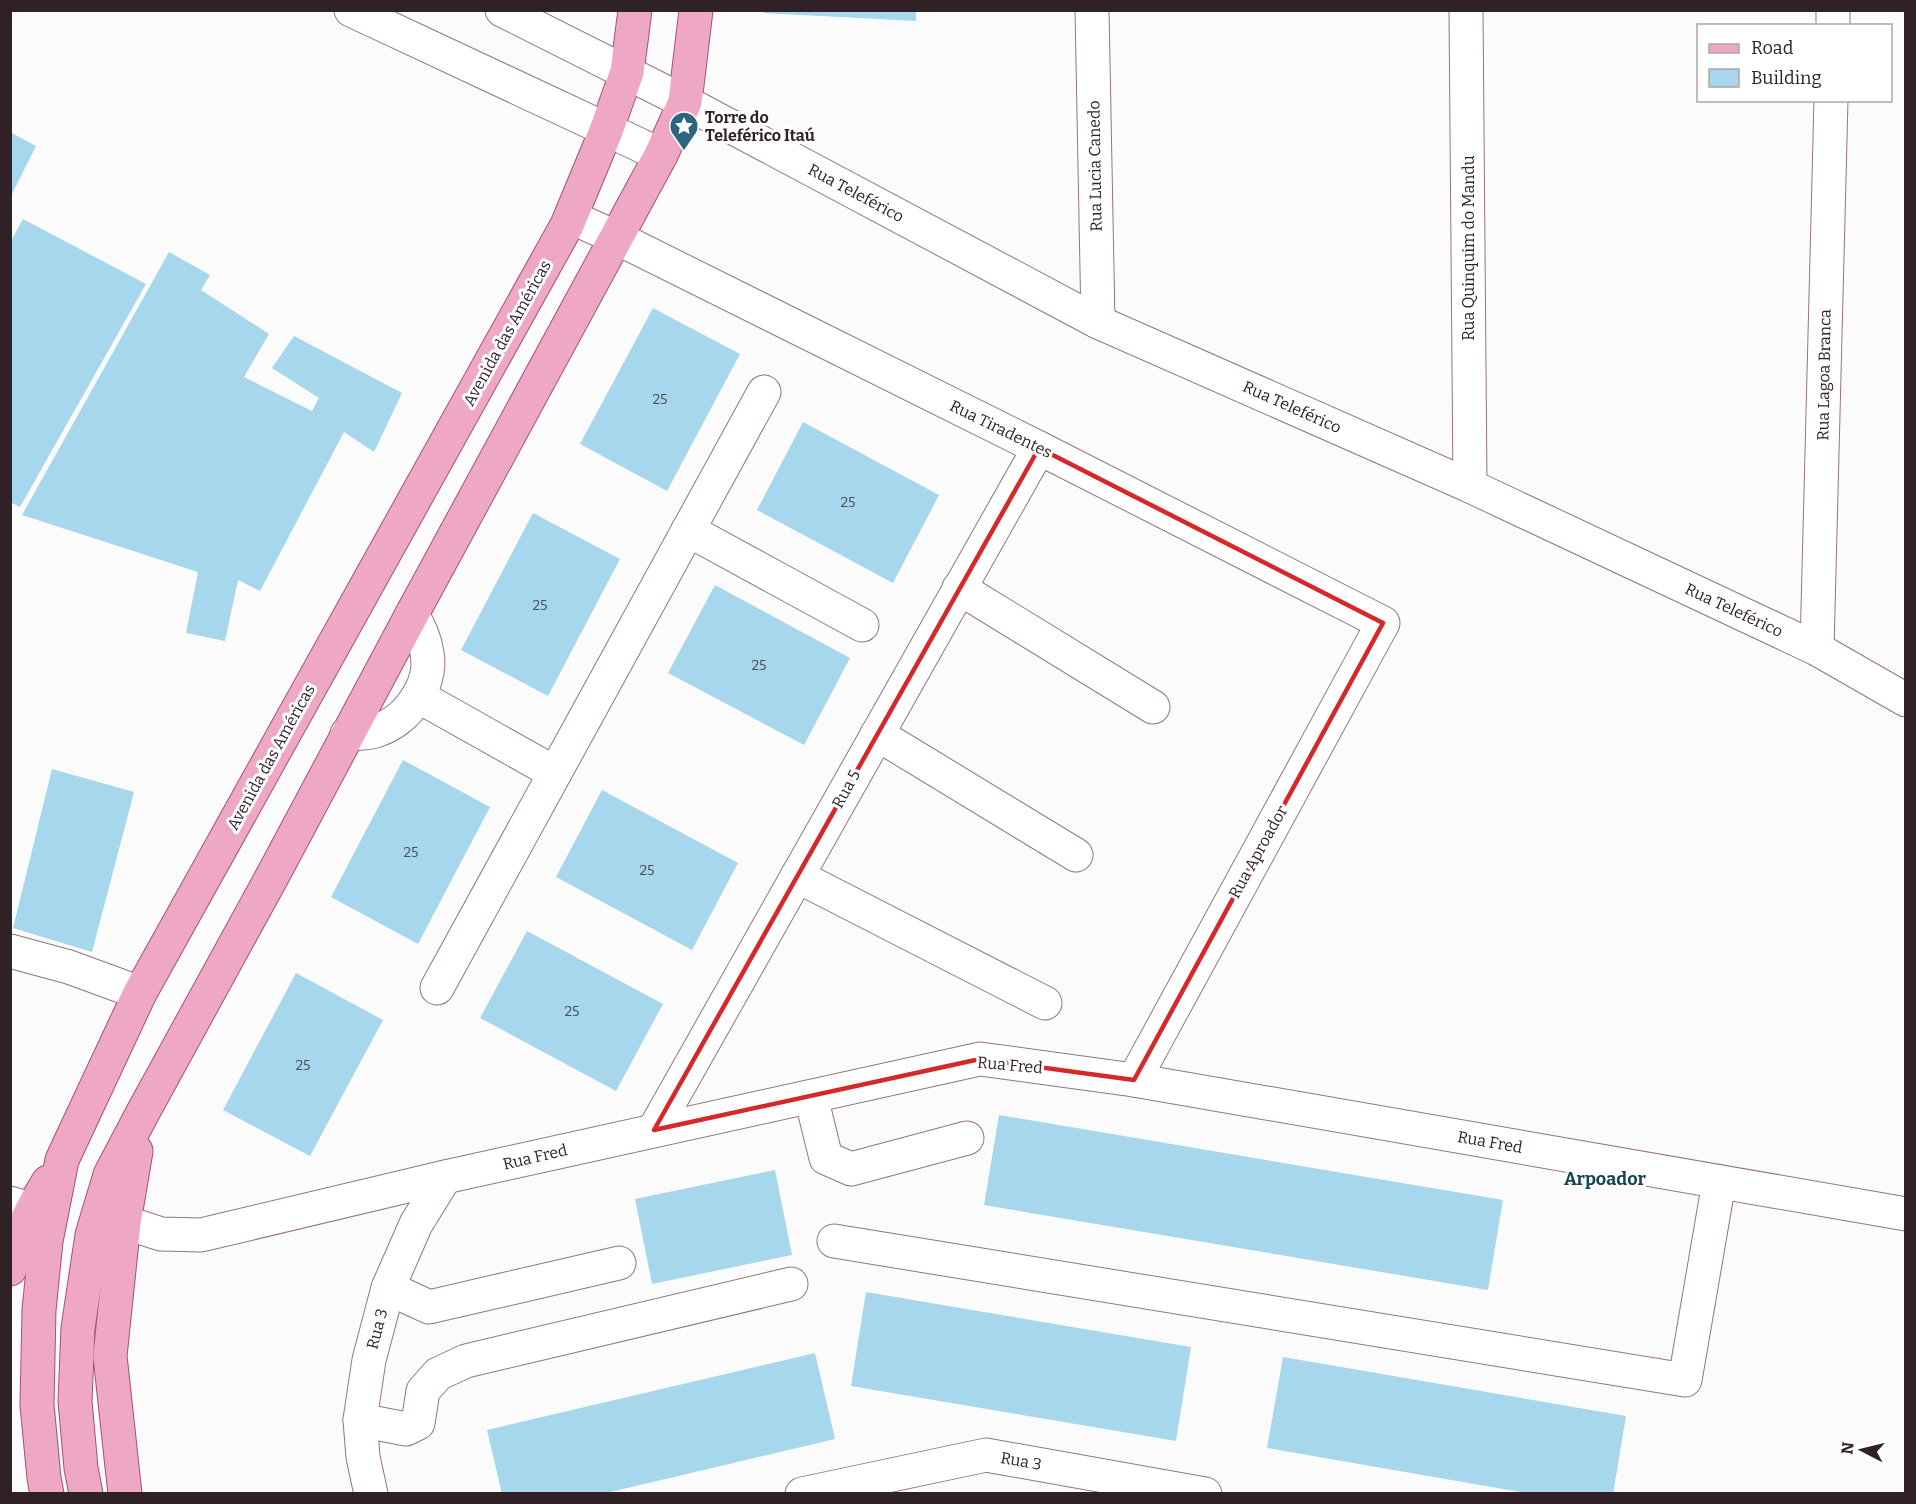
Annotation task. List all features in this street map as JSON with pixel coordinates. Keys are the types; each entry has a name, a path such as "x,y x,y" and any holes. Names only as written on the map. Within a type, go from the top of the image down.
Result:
{"main road":[{"name":"Avenida das Américas","path":"46,1486 37,1405 39,1310 46,1241 62,1160 140,993 571,217 627,72 635,10"},
{"path":"83,1481 75,1401 78,1328 92,1235 110,1176 661,155 685,102 696,10"},
{"path":"125,1494 110,1356 124,1222 142,1114"},
{"path":"10,1269 21,1206 62,1160"}],"street":[{"path":"351,10 661,155"},
{"name":"Rua Teleférico","path":"502,10 685,102 1098,321 1470,486 1817,649 1905,700"},
{"name":"Rua Lucia Canedo","path":"1092,10 1098,321"},
{"name":"Rua Quinquim do Mandu","path":"1466,10 1470,486"},
{"name":"Rua Lagoa Branca","path":"1817,649 1831,102"},
{"name":"Rua Tiradentes","path":"571,217 1039,448 1383,623"},
{"path":"437,988 764,392"},
{"name":"Rua 5","path":"654,1130 1039,448"},
{"path":"687,530 862,625"},
{"path":"959,588 1153,708"},
{"path":"347,734 375,731 400,718 418,696 426,676 428,655 423,633 412,614"},
{"name":"Rua Aproador","path":"1134,1080 1383,623"},
{"path":"418,696 555,773"},
{"path":"877,734 1076,855"},
{"path":"797,876 1045,1003"},
{"path":"10,951 69,967 140,993"},
{"name":"Rua Fred","path":"124,1222 161,1234 201,1235 445,1177 980,1059 1134,1080 1905,1214"},
{"path":"811,1097 826,1158 851,1169 967,1138"},
{"name":"Rua 3","path":"371,1494 363,1457 360,1420 369,1360 388,1288 416,1224 445,1177"},
{"path":"834,1241 1684,1380 1719,1182"},
{"path":"388,1288 429,1307 619,1263"},
{"path":"360,1420 406,1429 418,1423 423,1390 438,1374 466,1361 791,1284"},
{"name":"Rua 3","path":"802,1494 986,1455 1205,1494"}],"highlighted area":[{"path":"1039,448 1383,623 1134,1080 980,1059 654,1130 959,588"}],"building":[{"path":"763,10 916,10 916,21 763,13"},
{"path":"10,132 36,146 10,198"},
{"path":"23,219 146,284 20,507 10,502 10,243"},
{"path":"169,252 210,275 201,290 269,334 244,377 312,411 319,398 272,368 294,336 402,393 374,452 344,432 260,591 238,580 225,641 186,633 198,572 22,515"},
{"path":"653,308 740,354 667,491 580,444"},
{"path":"803,422 939,495 893,583 757,510"},
{"path":"533,513 620,559 548,696 461,650"},
{"path":"715,585 850,658 804,745 668,673"},
{"path":"403,760 490,807 418,944 331,897"},
{"path":"52,769 134,792 92,952 13,928"},
{"path":"602,790 738,863 692,950 556,877"},
{"path":"527,931 663,1004 616,1091 480,1018"},
{"path":"296,973 383,1020 310,1156 223,1110"},
{"path":"999,1115 1503,1200 1488,1290 984,1205"},
{"path":"775,1170 792,1255 652,1284 635,1199"},
{"path":"866,1292 1191,1347 1176,1441 851,1386"},
{"path":"815,1353 835,1439 602,1494 502,1494 487,1430"},
{"path":"1283,1357 1626,1416 1613,1494 1532,1494 1267,1448"}],"place":[{"name":"Torre do Teleférico Itaú","path":"684,152"}],"district":[{"name":"Arpoador","path":"1605,1179"}]}
